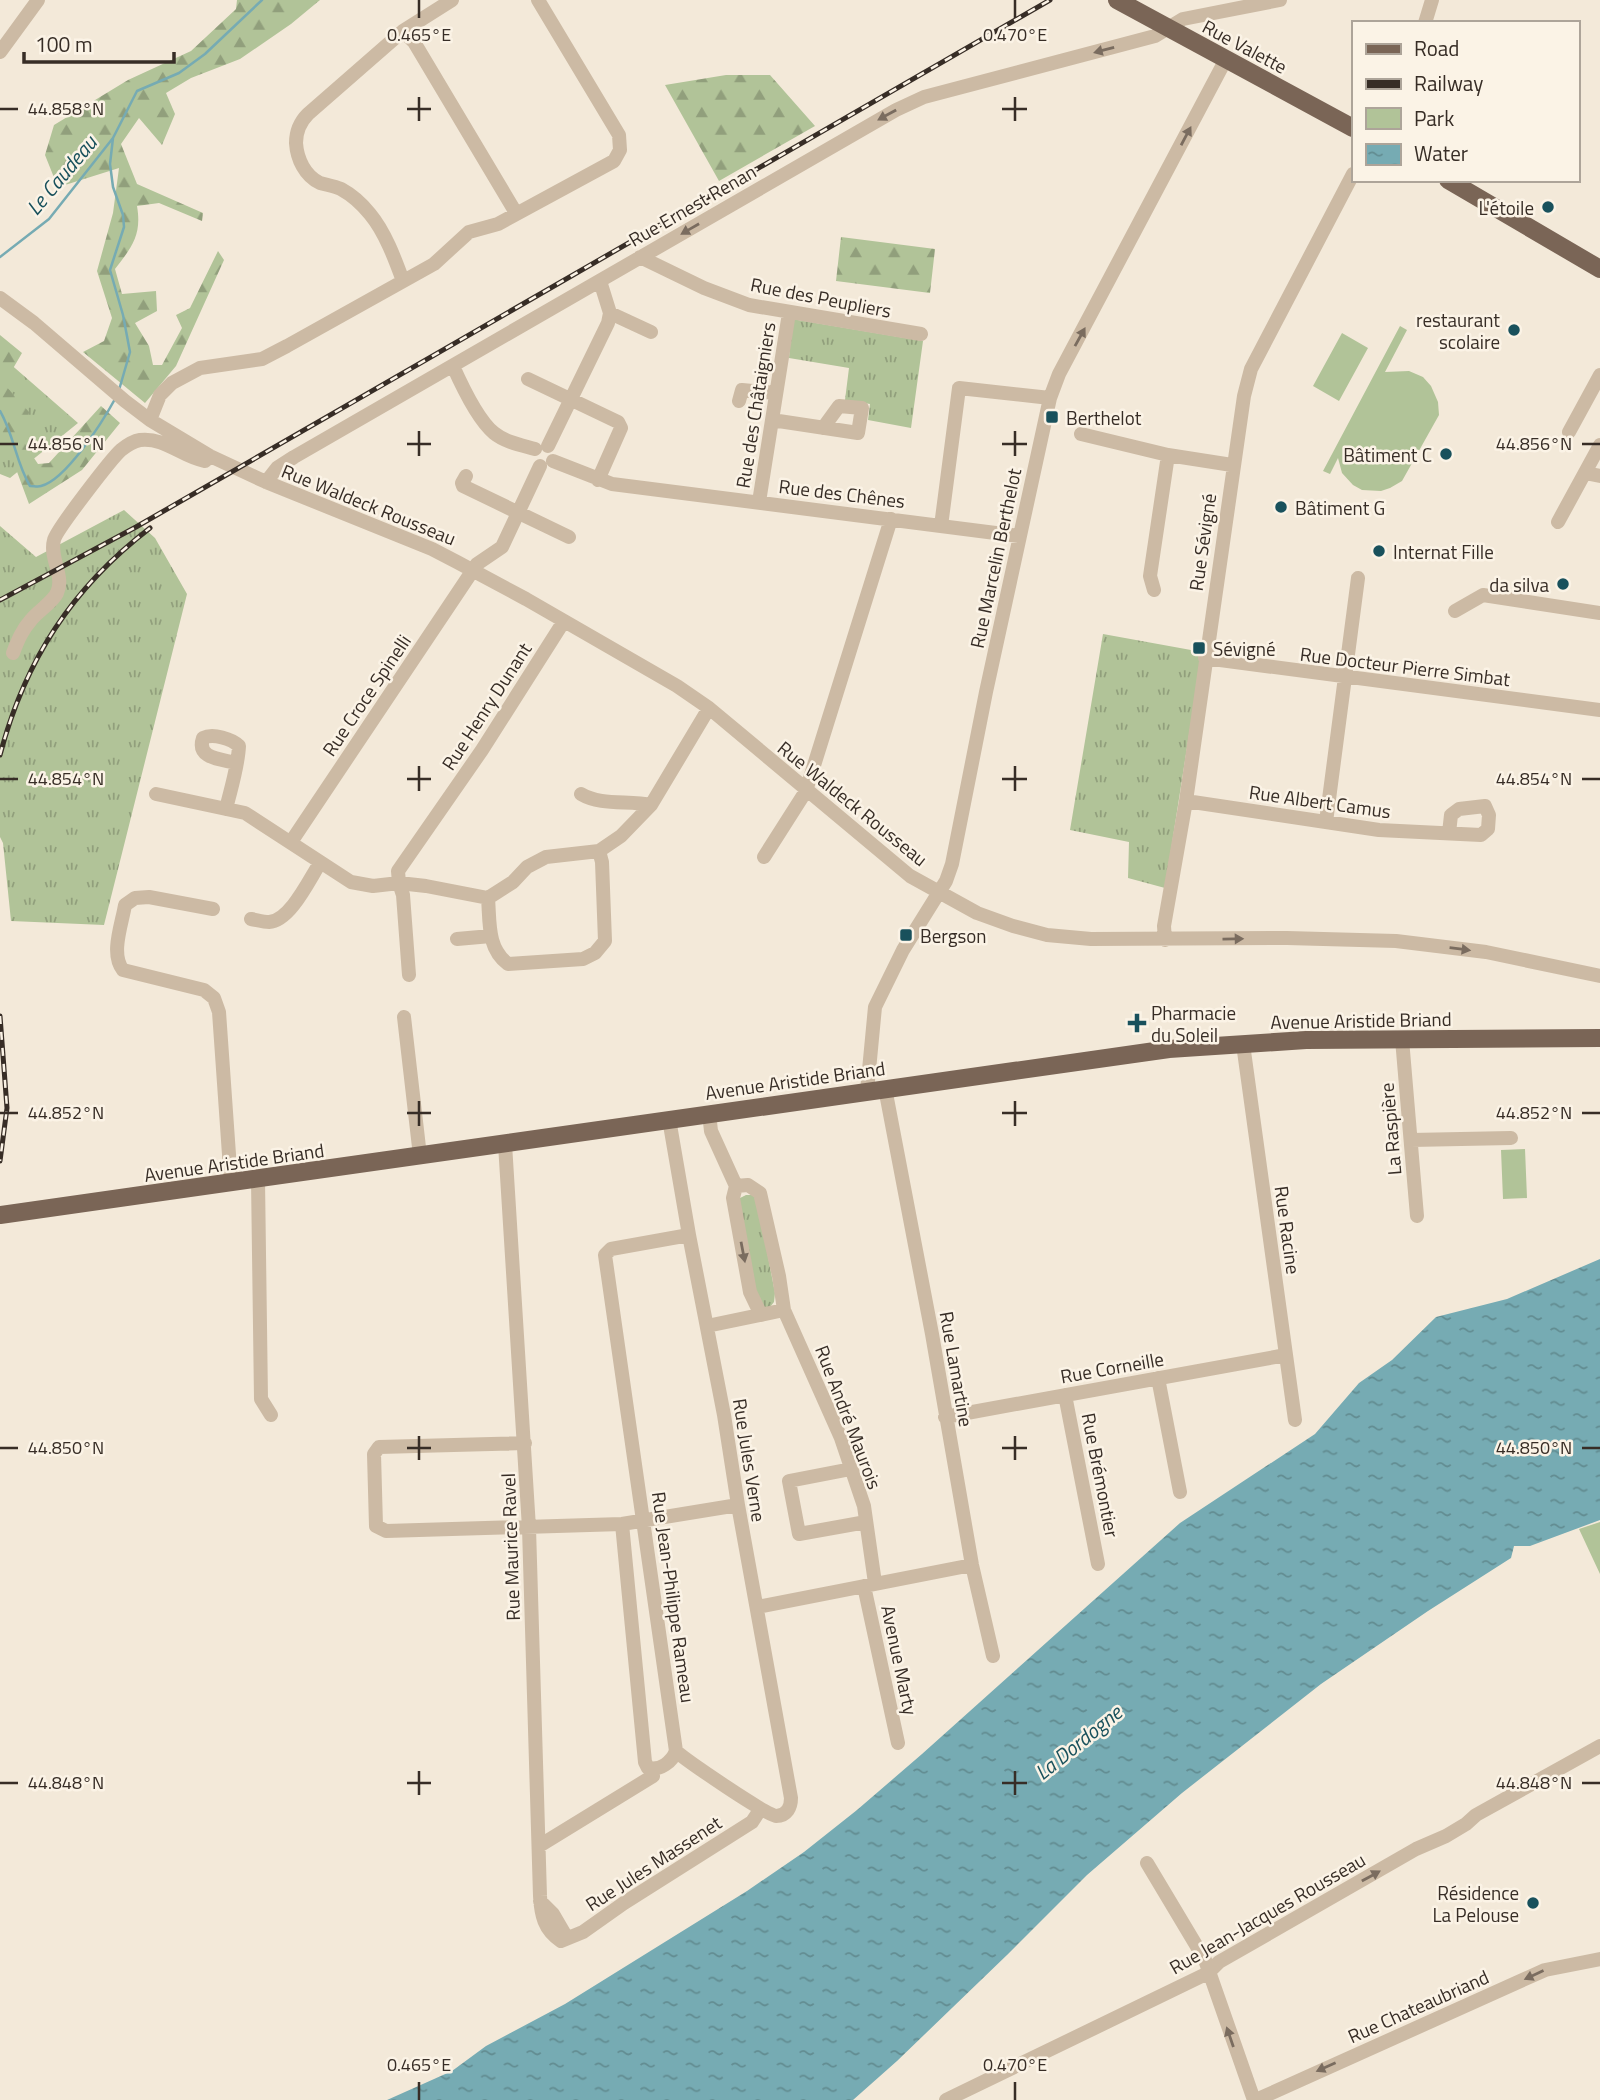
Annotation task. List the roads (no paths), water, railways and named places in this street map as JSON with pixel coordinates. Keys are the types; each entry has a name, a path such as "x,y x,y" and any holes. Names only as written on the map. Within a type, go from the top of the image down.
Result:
{"main road":[{"name":"Rue Valette","path":"1116,0 1352,127"},
{"path":"1452,182 1600,269"},
{"path":"1527,225 1600,258"},
{"name":"Avenue Aristide Briand","path":"0,1215 1158,1051 1306,1040 1600,1038"}],"street":[{"path":"0,51 38,0"},
{"path":"402,281 394,256 371,215 356,199 339,188 318,182 304,170 296,145 296,135 301,121 403,31 452,0"},
{"path":"150,420 160,396 172,383 200,368 262,359 434,264 469,232 498,224 614,161 621,150 619,135 538,0"},
{"name":"Rue Ernest Renan","path":"266,482 277,468 294,457 886,115 924,97 1145,39 1183,19 1280,0"},
{"path":"1426,21 1432,0"},
{"path":"403,31 414,42 516,213"},
{"name":"Rue Marcelin Berthelot","path":"876,1090 875,1007 903,950 946,881 952,864 1050,398 1059,374 1226,59"},
{"name":"Rue Sévigné","path":"1164,940 1244,396 1251,369 1352,176"},
{"name":"Rue des Peupliers","path":"640,257 704,288 749,305 921,334"},
{"path":"600,281 610,313 651,332"},
{"path":"0,298 150,420 210,456 205,461 194,459 155,440 137,440 121,450 54,540 60,581 57,594 31,619 20,634 13,653"},
{"name":"Rue Croce Spinelli","path":"291,842 477,564 502,547 608,323 610,313"},
{"name":"Rue des Châtaigniers","path":"759,502 789,313"},
{"name":"Rue des Chênes","path":"453,366 485,424 495,434 598,480 612,484 1019,536"},
{"path":"1569,432 1600,375"},
{"path":"528,379 618,422 621,428 598,480"},
{"path":"941,526 959,388 1050,398"},
{"path":"739,401 742,390 776,393"},
{"path":"772,420 823,428"},
{"path":"1081,434 1232,465"},
{"path":"1558,522 1600,445"},
{"path":"1154,590 1150,576 1168,454"},
{"name":"Rue Waldeck Rousseau","path":"210,456 266,482 432,549 474,570 677,686 709,708 910,876 977,913 1047,935 1091,939 1287,938 1396,941 1486,952 1600,976"},
{"path":"1585,473 1600,475"},
{"path":"466,476 463,486 569,537"},
{"path":"764,857 806,791 891,519"},
{"path":"1326,822 1358,578"},
{"path":"1455,611 1483,595 1600,613"},
{"name":"Rue Henry Dunant","path":"399,883 398,871 482,750 564,621"},
{"name":"Rue Docteur Pierre Simbat","path":"1205,659 1600,710"},
{"path":"156,794 251,816 351,882 373,886 399,883 426,886 488,898 513,882 527,867 546,857 599,851 621,836 651,806 709,708"},
{"path":"226,809 236,763"},
{"path":"581,794 590,799 638,802 651,806"},
{"name":"Rue Albert Camus","path":"1186,801 1379,830 1449,833"},
{"path":"488,898 491,936 499,956 508,964 583,959 595,953 605,941 602,862 599,851"},
{"path":"251,919 269,922 289,912 320,863"},
{"path":"399,883 403,895 409,975"},
{"path":"213,909 149,897 135,898 125,905 117,963 123,970 204,990 214,998 219,1012 231,1183"},
{"path":"457,939 491,936"},
{"path":"404,1017 420,1156"},
{"name":"La Raspière","path":"1402,1039 1417,1216"},
{"name":"Rue Racine","path":"1244,1044 1295,1420"},
{"name":"Rue Lamartine","path":"876,1090 932,1334 972,1565 993,1656"},
{"path":"709,1113 711,1131 736,1186 733,1198 750,1292 761,1315"},
{"name":"Rue Jules Verne","path":"669,1119 790,1785 791,1807 785,1813 776,1817 760,1810"},
{"path":"1411,1140 1511,1138"},
{"name":"Rue Maurice Ravel","path":"505,1143 529,1528 540,1901 541,1913 550,1934 564,1940"},
{"path":"258,1180 261,1399 271,1415"},
{"name":"Rue André Maurois","path":"736,1186 748,1185 760,1193 779,1276 783,1310 841,1438 864,1506 870,1584"},
{"name":"Rue Jean-Philippe Rameau","path":"676,1751 605,1255 611,1250 689,1235"},
{"path":"707,1326 783,1310"},
{"name":"Rue Corneille","path":"946,1417 1286,1355"},
{"path":"1158,1378 1180,1492"},
{"name":"Rue Brémontier","path":"1065,1395 1098,1564"},
{"path":"525,1443 379,1447 374,1454 376,1526 386,1531 622,1524 738,1505"},
{"path":"851,1469 789,1481 799,1534 866,1522"},
{"path":"622,1524 645,1762 648,1768 659,1768 673,1758 676,1751 760,1810"},
{"path":"757,1608 972,1565"},
{"name":"Avenue Marty","path":"870,1584 898,1743"},
{"name":"Rue Jean-Jacques Rousseau","path":"949,2099 1208,1973 1219,1962 1250,1944 1416,1849 1446,1836 1476,1815 1600,1746"},
{"path":"539,1846 653,1776 652,1769"},
{"name":"Rue Jules Massenet","path":"564,1940 583,1932 752,1822 760,1810"},
{"path":"1147,1863 1205,1960 1255,2100"},
{"name":"Rue Chateaubriand","path":"1255,2100 1545,1970 1600,1959"}],"water":[{"name":"La Dordogne","path":"1600,1259 1600,1520 1530,1546 1514,1546 1511,1558 1321,1684 1182,1793 1087,1875 897,2061 853,2100 387,2100 452,2071 486,2046 565,2004 747,1891 804,1852 922,1754 1180,1523 1315,1434 1359,1383 1392,1360 1436,1317 1507,1299"}],"waterway":[{"name":"Le Caudeau","path":"119,390 130,352 110,270 124,227 110,164 113,138 137,91 179,73 205,54 262,0"},
{"name":"Le Caudeau","path":"0,257 49,219 113,138"},
{"name":"Le Caudeau","path":"0,411 25,477 30,486 39,486 51,481 72,462 93,435 115,399"}],"railway":[{"path":"0,600 136,527 1050,0"},
{"path":"0,755 23,688 55,628 97,575 150,528"},
{"path":"0,1016 7,1108 0,1161"}],"place":[{"name":"L'étoile","path":"1548,207"},
{"name":"restaurant scolaire","path":"1514,330"},
{"name":"Berthelot","path":"1052,417"},
{"name":"Bâtiment C","path":"1446,454"},
{"name":"Bâtiment G","path":"1281,507"},
{"name":"Internat Fille","path":"1379,551"},
{"name":"da silva","path":"1563,584"},
{"name":"Sévigné","path":"1199,648"},
{"name":"Bergson","path":"906,935"},
{"name":"Pharmacie du Soleil","path":"1137,1023"},
{"name":"Résidence La Pelouse","path":"1533,1903"}]}
